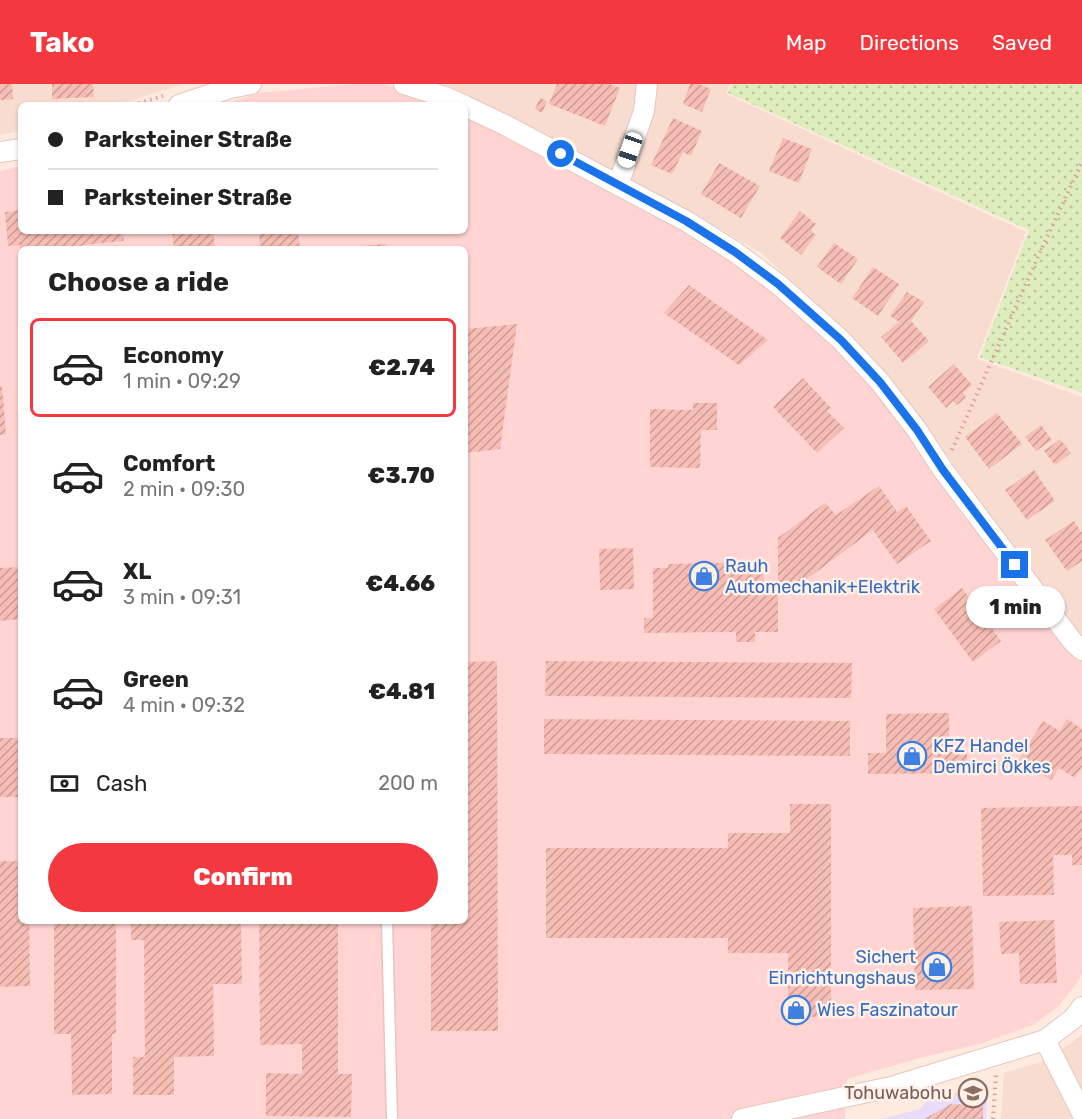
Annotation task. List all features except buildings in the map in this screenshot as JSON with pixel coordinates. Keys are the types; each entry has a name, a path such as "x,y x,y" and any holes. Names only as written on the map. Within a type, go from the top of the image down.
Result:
{"street":[{"path":"187,102 229,86 251,84"},
{"path":"404,84 456,102"},
{"path":"618,185 644,111 647,84"},
{"path":"468,108 686,221 735,252 778,284 841,340 880,382 917,430 943,470 1073,642 1082,650"},
{"path":"0,152 18,149"},
{"path":"742,1119 891,1087 997,1056 1045,1040 1074,1018 1082,1006"},
{"path":"1045,1040 1082,1113"}],"lane":[{"path":"387,924 392,1119"}],"path":[{"path":"943,470 1082,162"},
{"path":"993,1119 997,1056"}],"shaded area":[{"path":"0,84 183,84 126,102 18,102 18,132 0,135"},
{"path":"357,84 382,84 446,102 231,102 258,93"},
{"path":"445,84 730,84 726,94 1026,232 977,359 1082,397 1082,636 1065,617 889,377 834,320 760,252 669,201"},
{"path":"468,111 628,193 765,279 871,380 1073,652 1082,660 1082,973 1079,980 1059,1006 1033,1025 980,1044 847,1079 845,1119 0,1119 0,171 18,167 18,234 468,234"},
{"path":"1082,1035 1082,1119 1001,1119 1004,1073 1047,1060"},
{"name":"Tohuwabohu","path":"988,1084 986,1119 881,1119 920,1109 926,1102"}],"green space":[{"path":"732,84 1082,84 1082,393 980,357 1029,230 728,93"}],"place":[{"name":"Rauh Automechanik+Elektrik","path":"704,576"},
{"name":"KFZ Handel Demirci Ökkes","path":"912,756"},
{"name":"Sichert Einrichtungshaus","path":"937,967"},
{"name":"Wies Faszinatour","path":"796,1010"},
{"name":"Tohuwabohu","path":"973,1093"}],"route":[{"path":"561,154 686,221 735,252 778,284 841,340 880,382 1015,565"}]}
